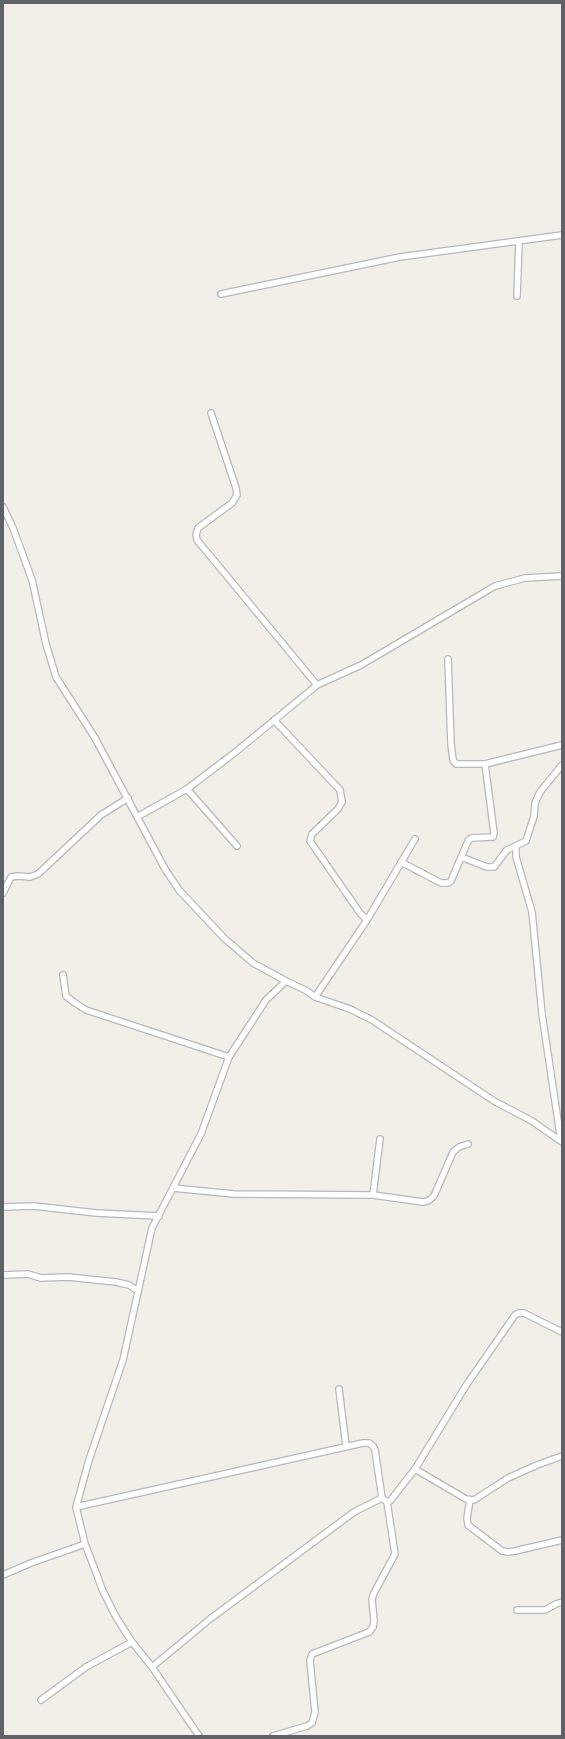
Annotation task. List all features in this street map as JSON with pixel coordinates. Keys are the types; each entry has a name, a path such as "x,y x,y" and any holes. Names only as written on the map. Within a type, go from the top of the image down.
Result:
{"street":[{"path":"222,294 400,257 562,236"},
{"path":"516,296 518,241"},
{"path":"211,413 236,488 236,495 232,503 198,528 196,536 197,540 317,685"},
{"path":"3,507 13,528 30,573 54,672 94,738 128,798 165,869 179,890 239,952 253,963 307,991 315,997 350,1009 372,1020 494,1101 532,1121 562,1141"},
{"path":"137,817 188,789 317,685 361,665 495,586 525,578 562,576"},
{"path":"448,658 451,744 453,760 456,764 485,764 562,745"},
{"path":"274,720 340,790 342,802 338,809 312,834 310,841 360,914 367,920"},
{"path":"401,862 445,884 451,881 466,844 472,838 493,837 494,833 485,764"},
{"path":"461,857 487,867 494,867 507,850 524,843 528,838 540,792 562,765"},
{"path":"188,789 237,846"},
{"path":"3,893 11,877 30,877 38,874 102,815 128,798"},
{"path":"315,997 367,920 415,839"},
{"path":"516,846 516,857 532,912 542,1014 562,1141"},
{"path":"63,975 66,996 86,1010 229,1056"},
{"path":"199,1736 152,1667 132,1642 102,1589 85,1544 76,1507 89,1460 123,1360 152,1228 208,1117 229,1056 266,1000 286,981"},
{"path":"373,1196 380,1139"},
{"path":"173,1188 234,1194 373,1196 423,1202 428,1201 434,1196 453,1152 459,1147 468,1144"},
{"path":"3,1207 34,1206 96,1213 159,1216"},
{"path":"3,1275 28,1274 41,1278 68,1277 116,1282 128,1285 138,1291"},
{"path":"152,1667 210,1619 354,1512 384,1500 393,1500 415,1470 467,1384 515,1315 518,1313 524,1313 562,1332"},
{"path":"339,1389 346,1446"},
{"path":"76,1507 346,1446 363,1443 369,1443 373,1446 395,1554 372,1599 374,1621 373,1627 369,1632 312,1654 310,1661 315,1712 312,1723 307,1726 273,1736"},
{"path":"415,1470 470,1500 478,1498 508,1478 562,1456"},
{"path":"470,1500 468,1525 502,1551 515,1551 562,1540"},
{"path":"3,1575 31,1563 85,1544"},
{"path":"516,1610 545,1610 562,1602"},
{"path":"41,1700 86,1667 132,1642"}]}
